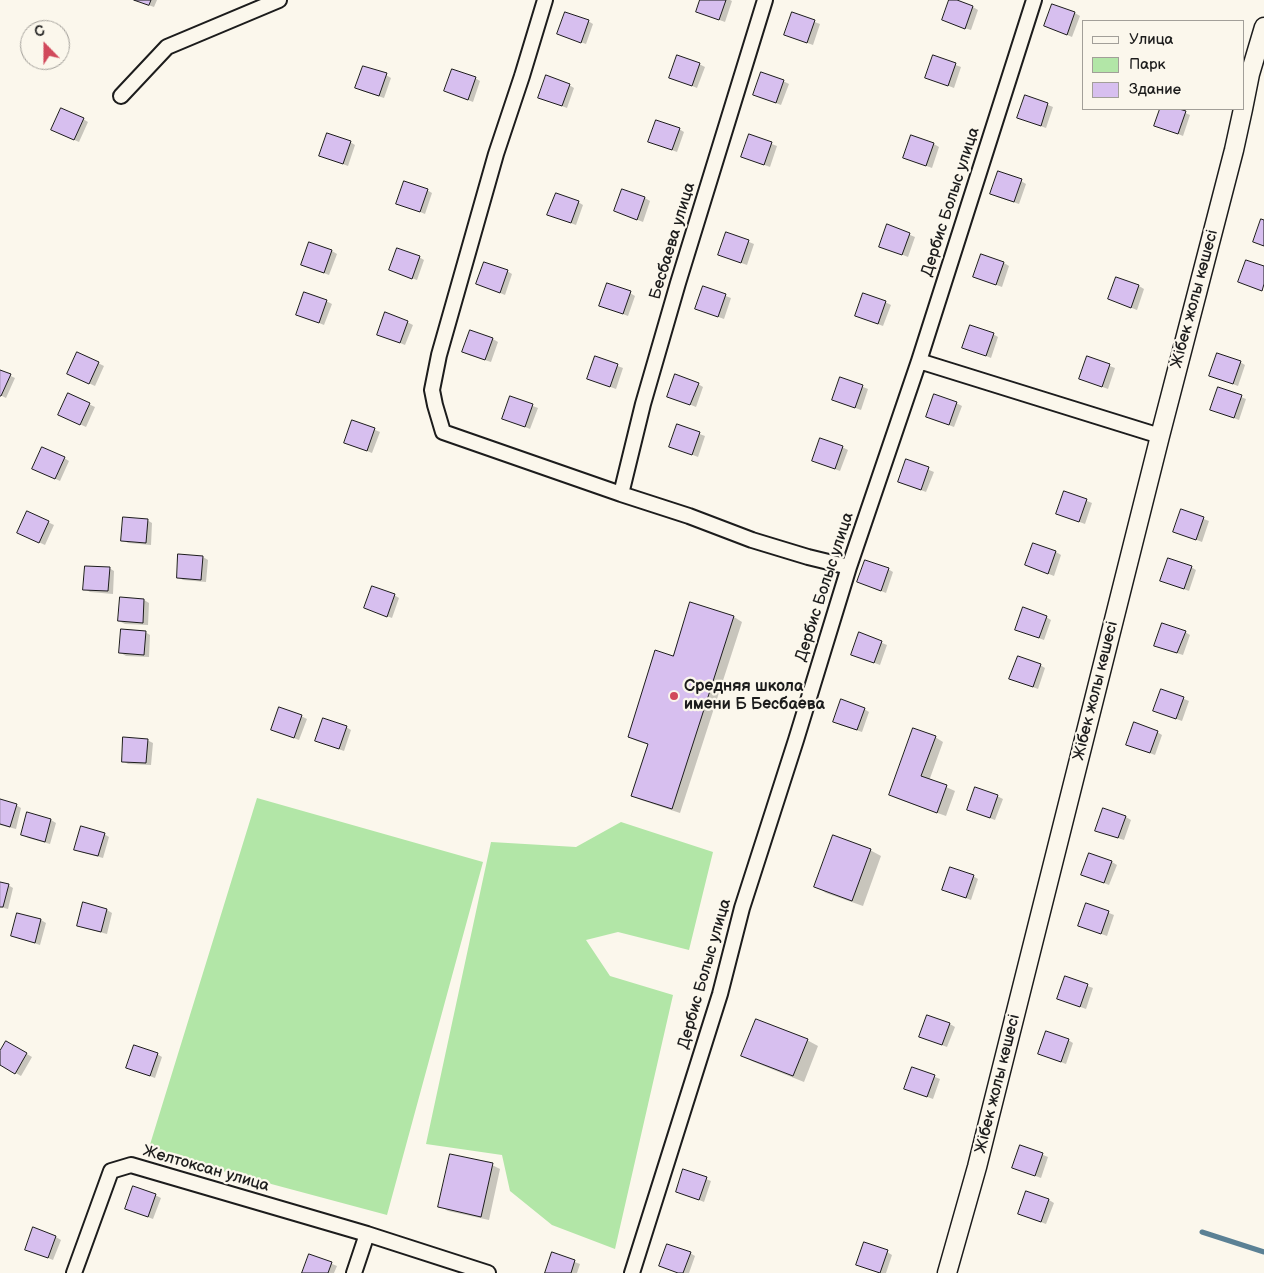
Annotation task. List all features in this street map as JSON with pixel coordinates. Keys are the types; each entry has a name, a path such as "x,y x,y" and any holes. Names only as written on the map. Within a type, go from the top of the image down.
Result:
{"street":[{"path":"121,96 167,47 279,0"},
{"path":"545,0 496,154 439,355 432,390 444,432 620,494 689,516 752,540 849,567"},
{"name":"Бесбаева улица","path":"620,494 643,404 678,282 766,0"},
{"name":"Дербис Болыс улица","path":"632,1273 720,994 742,908 849,567 919,361 1034,0"},
{"name":"Жібек жолы көшесі","path":"1244,104 1250,74 1264,27"},
{"name":"Жібек жолы көшесі","path":"947,1273 980,1158 1243,110"},
{"path":"919,361 1160,436"},
{"name":"Желтоксан улица","path":"74,1273 111,1171 131,1165 367,1234"},
{"path":"354,1273 367,1234 488,1273"}],"green space":[{"path":"257,798 483,862 387,1215 148,1151"},
{"path":"621,822 713,852 689,950 618,932 586,940 610,976 673,995 615,1249 552,1225 510,1191 502,1155 426,1144 491,842 576,847"}],"building":[{"path":"134,0 151,0 149,5"},
{"path":"700,0 726,0 719,20 696,12"},
{"path":"949,0 957,0 973,6 965,29 942,20"},
{"path":"1052,4 1075,12 1067,35 1044,26"},
{"path":"565,12 589,20 581,43 557,34"},
{"path":"792,12 815,20 807,43 784,35"},
{"path":"677,55 700,63 692,86 669,78"},
{"path":"933,55 956,63 948,86 925,78"},
{"path":"363,66 387,73 379,96 355,88"},
{"path":"452,69 476,77 468,100 444,91"},
{"path":"761,72 784,80 776,103 753,95"},
{"path":"546,75 570,84 562,106 538,98"},
{"path":"1025,95 1048,103 1041,126 1017,118"},
{"path":"61,108 84,118 74,140 51,130"},
{"path":"1160,110 1186,111 1178,134 1154,126"},
{"path":"656,120 680,128 672,150 648,142"},
{"path":"327,133 351,141 343,164 319,156"},
{"path":"749,134 772,142 764,165 741,157"},
{"path":"911,135 934,143 926,166 903,158"},
{"path":"998,171 1022,179 1014,202 990,194"},
{"path":"404,181 428,189 420,212 396,204"},
{"path":"622,189 645,197 637,220 614,211"},
{"path":"556,193 579,201 571,223 547,215"},
{"path":"1261,219 1264,220 1264,246 1253,242"},
{"path":"887,224 910,233 902,255 879,247"},
{"path":"726,232 749,240 741,263 718,255"},
{"path":"309,242 332,250 324,273 301,265"},
{"path":"397,248 420,256 412,279 389,270"},
{"path":"981,254 1004,262 996,285 973,277"},
{"path":"1246,260 1264,266 1262,291 1238,282"},
{"path":"484,262 508,270 500,293 476,284"},
{"path":"1116,277 1139,285 1131,308 1108,299"},
{"path":"607,283 631,291 623,314 599,306"},
{"path":"703,286 726,294 718,317 695,309"},
{"path":"304,292 327,300 319,323 296,315"},
{"path":"863,293 886,301 878,324 855,316"},
{"path":"385,312 408,321 400,343 377,335"},
{"path":"970,325 994,333 986,356 962,348"},
{"path":"470,330 493,338 485,360 462,352"},
{"path":"77,352 99,362 89,384 67,374"},
{"path":"1217,353 1241,361 1233,384 1209,376"},
{"path":"595,356 618,364 610,387 587,379"},
{"path":"1087,356 1110,364 1102,387 1079,379"},
{"path":"0,370 11,374 1,396 0,396"},
{"path":"675,374 699,383 690,405 667,397"},
{"path":"840,377 863,385 855,408 832,400"},
{"path":"1218,387 1242,395 1234,418 1210,410"},
{"path":"68,393 90,403 80,425 58,415"},
{"path":"934,394 957,402 949,425 926,417"},
{"path":"510,396 533,404 525,427 502,419"},
{"path":"352,420 375,428 367,451 344,443"},
{"path":"677,424 700,432 692,455 669,447"},
{"path":"820,438 843,446 835,469 812,461"},
{"path":"42,447 65,457 55,479 32,469"},
{"path":"906,459 929,467 921,490 898,482"},
{"path":"1064,491 1087,499 1079,522 1056,514"},
{"path":"1181,509 1204,517 1196,540 1173,532"},
{"path":"27,511 49,521 39,543 17,533"},
{"path":"123,517 148,519 146,543 121,541"},
{"path":"1033,543 1056,551 1048,574 1025,565"},
{"path":"178,554 203,556 201,580 177,578"},
{"path":"1168,558 1192,566 1184,589 1160,581"},
{"path":"865,560 889,568 881,591 857,582"},
{"path":"85,566 110,567 108,591 83,590"},
{"path":"372,586 395,594 387,617 364,608"},
{"path":"120,597 144,599 143,623 118,621"},
{"name":"Средняя школа имени Б Бесбаева","path":"690,602 734,616 672,809 631,796 648,744 628,737 655,650 673,656"},
{"path":"1023,607 1047,616 1039,638 1015,630"},
{"path":"1162,623 1186,631 1177,653 1154,646"},
{"path":"121,629 146,631 144,655 119,653"},
{"path":"859,632 882,641 874,663 851,655"},
{"path":"1018,656 1041,664 1033,687 1009,679"},
{"path":"1161,689 1184,697 1176,719 1153,711"},
{"path":"841,699 865,708 857,730 833,722"},
{"path":"279,707 302,715 294,738 271,730"},
{"path":"323,718 347,726 339,749 315,741"},
{"path":"1134,722 1158,731 1150,753 1126,745"},
{"path":"913,728 936,736 921,776 947,785 937,813 889,795"},
{"path":"123,737 148,739 146,763 122,762"},
{"path":"975,787 998,795 990,818 967,810"},
{"path":"0,799 17,804 10,827 0,824"},
{"path":"1103,808 1126,816 1118,838 1095,831"},
{"path":"27,812 51,819 45,842 21,835"},
{"path":"81,826 105,833 98,856 74,850"},
{"path":"833,835 871,849 852,901 814,887"},
{"path":"1089,853 1112,861 1104,883 1081,875"},
{"path":"950,867 974,875 966,898 942,890"},
{"path":"0,882 9,884 3,907 0,907"},
{"path":"83,902 107,909 101,932 77,926"},
{"path":"1086,903 1109,911 1101,934 1078,926"},
{"path":"17,913 41,919 35,943 11,936"},
{"path":"1065,976 1088,984 1080,1007 1057,999"},
{"path":"927,1015 950,1023 942,1045 919,1037"},
{"path":"756,1019 808,1039 793,1076 741,1056"},
{"path":"1046,1031 1069,1039 1061,1062 1038,1054"},
{"path":"6,1041 27,1053 15,1074 0,1065 0,1051"},
{"path":"134,1045 158,1053 150,1076 126,1068"},
{"path":"912,1067 935,1075 927,1097 904,1089"},
{"path":"1020,1145 1043,1153 1035,1176 1012,1168"},
{"path":"450,1154 493,1163 481,1217 438,1207"},
{"path":"683,1169 707,1177 699,1200 676,1192"},
{"path":"133,1186 156,1194 148,1217 125,1209"},
{"path":"1026,1191 1049,1199 1041,1222 1018,1214"},
{"path":"33,1227 56,1236 48,1258 25,1250"},
{"path":"864,1242 888,1250 880,1273 856,1265"},
{"path":"667,1244 691,1252 683,1273 659,1266"},
{"path":"552,1252 575,1260 571,1273 545,1273"},
{"path":"309,1254 332,1262 328,1273 302,1273"}],"waterway":[{"path":"1202,1232 1264,1252"}],"place":[{"name":"Средняя школа имени Б Бесбаева","path":"674,696"}]}
